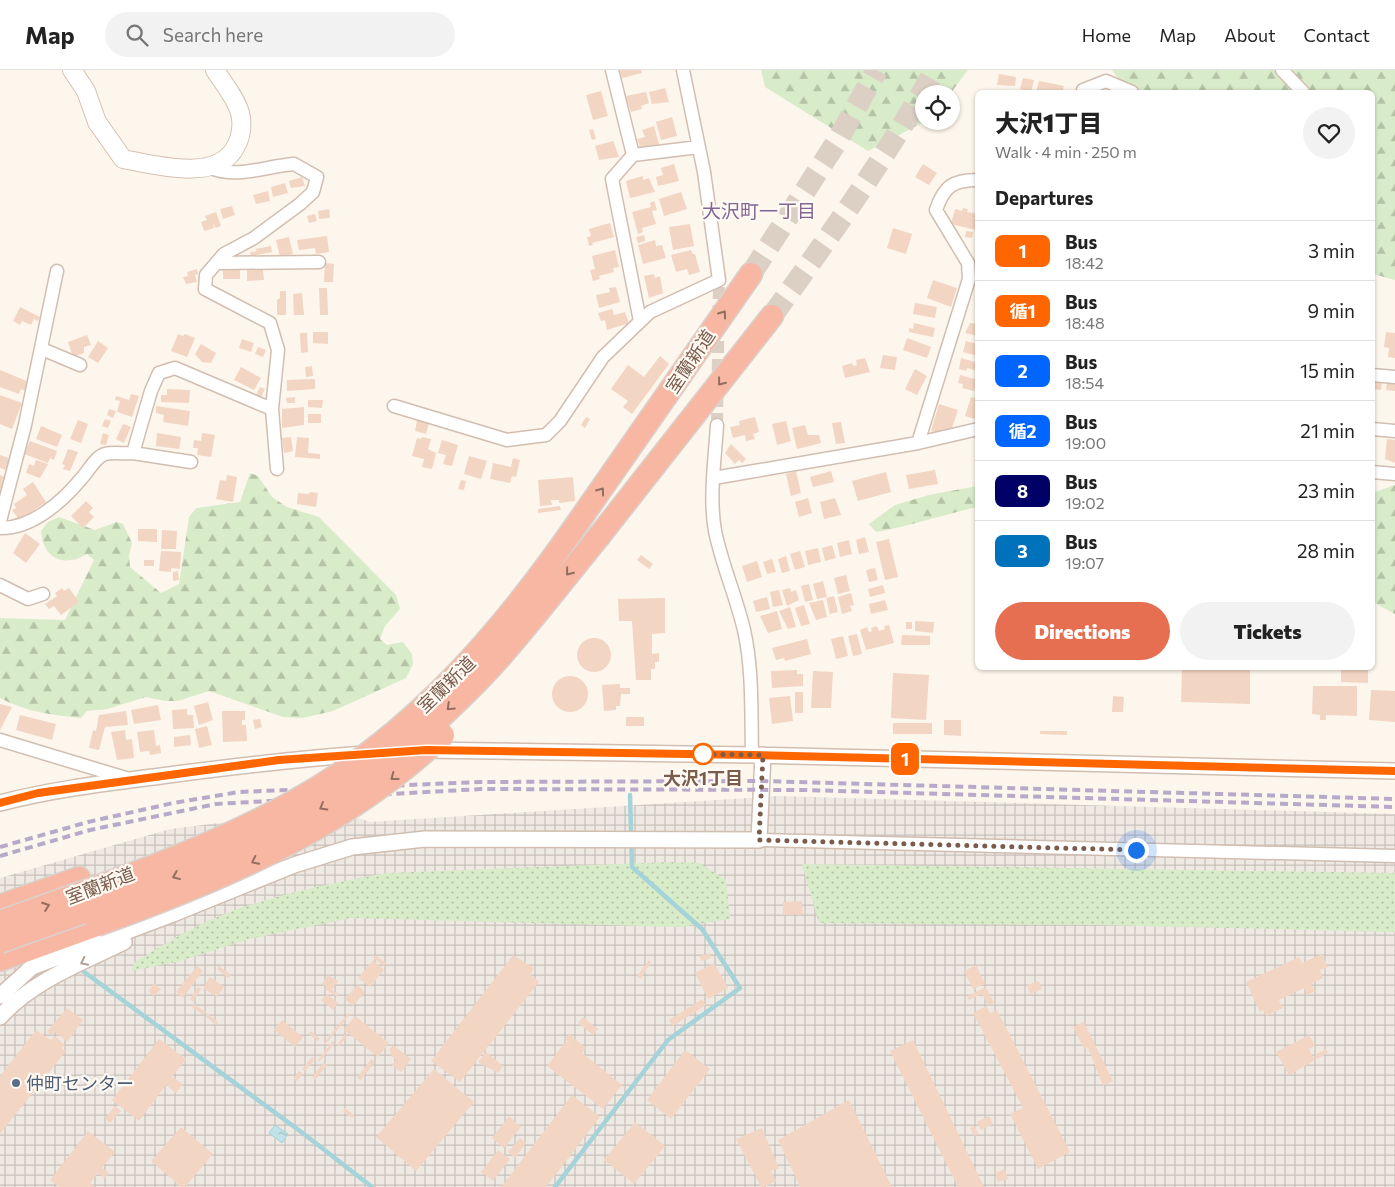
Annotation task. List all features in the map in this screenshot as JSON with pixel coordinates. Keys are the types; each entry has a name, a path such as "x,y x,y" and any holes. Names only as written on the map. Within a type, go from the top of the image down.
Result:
{"highway":[{"name":"室蘭新道","path":"0,922 110,882 221,838 294,802 343,770 398,730 449,683 494,635 555,555 751,274"},
{"name":"室蘭新道","path":"0,942 230,855 281,831 328,804 418,738 506,651 772,316"},
{"path":"0,906 180,839 236,814 285,789 357,743 408,702 555,555"},
{"path":"0,960 227,875 294,842 356,805 419,758 467,712 488,686 506,651"}],"main road":[{"path":"72,70 86,91 97,122 123,160 175,168 211,168 233,153 241,137 240,113 215,70"}],"street":[{"path":"612,70 633,155"},
{"path":"394,406 507,440 546,435 560,421 603,357 650,312 719,280 699,147 683,70"},
{"path":"1282,70 1301,90"},
{"path":"1084,90 1106,81 1127,90"},
{"path":"640,321 612,179 633,155 699,147"},
{"path":"211,168 221,172 240,173 294,164 317,177 313,192 300,204 254,238 224,254 206,275 205,289 270,323 278,350 272,409 277,469"},
{"path":"918,443 969,279 968,263 936,210 947,188 961,180 975,180"},
{"path":"216,263 319,262"},
{"path":"0,521 26,425 57,272"},
{"path":"42,349 80,364"},
{"path":"133,453 151,391 159,373 175,368 272,409"},
{"path":"1375,374 1395,377"},
{"path":"716,424 713,501 715,530 744,630 748,654 757,755 759,840"},
{"path":"1375,429 1395,431"},
{"path":"714,478 918,443 975,430"},
{"path":"0,528 8,528 33,521 74,487 104,454 133,453 191,462"},
{"path":"1375,472 1395,474"},
{"path":"0,585 28,599 43,594"},
{"path":"0,740 131,780"},
{"path":"0,803 38,793 279,760 426,750 757,755 1395,771"},
{"path":"0,996 32,967 173,914 294,865 352,847 425,839 759,840 1395,856"},
{"path":"0,1017 14,1002 53,977 129,940 173,914"}],"shaded area":[{"path":"778,796 1395,814 1395,1187 0,1187 0,878 170,829 332,809 370,822"}],"green space":[{"path":"761,70 968,70 957,85 915,85 915,127 868,151 765,87"},
{"path":"1112,70 1395,70 1395,280 1375,275 1375,90 1127,90"},
{"path":"250,473 258,476 272,497 287,507 319,517 396,595 400,609 385,626 380,639 387,645 403,642 412,654 413,664 406,678 333,711 302,718 283,717 209,691 178,701 165,701 146,697 107,709 87,711 81,718 29,710 0,698 0,618 65,620 94,560 87,554 79,558 63,560 50,554 43,541 41,531 48,522 59,517 95,530 117,522 123,524 132,543 129,556 130,567 161,593 179,584 189,517 196,508 240,502"},
{"path":"1395,485 1395,614 1375,603 1375,492"},
{"path":"975,486 975,508 876,532 869,524 895,505 929,495"},
{"path":"670,862 699,863 726,880 730,919 680,927 351,918 249,939 180,961 131,971 135,962 185,933 222,915 292,893 341,882 387,873"},
{"path":"802,864 1395,873 1395,932 1096,925 819,923"}],"water":[{"path":"275,1125 288,1134 282,1143 269,1133"}],"building":[{"path":"620,70 641,70 642,73 622,78"},
{"path":"999,74 1016,77 1015,86 997,85"},
{"path":"1023,78 1034,80 1032,90 1020,89"},
{"path":"1039,81 1064,86 1063,90 1037,90"},
{"path":"665,88 669,102 652,104 649,92"},
{"path":"601,91 608,116 593,120 586,95"},
{"path":"646,92 649,103 641,106 642,109 631,112 626,96"},
{"path":"672,117 677,136 661,140 656,122"},
{"path":"654,126 659,144 645,148 645,146 640,147 637,139 645,137 642,130"},
{"path":"593,129 596,139 592,140 589,130"},
{"path":"613,141 619,157 599,160 595,146"},
{"path":"674,164 679,181 658,186 656,177 663,175 661,168"},
{"path":"923,164 937,173 929,185 915,177"},
{"path":"643,176 643,180 649,178 655,192 630,198 626,181"},
{"path":"302,177 305,186 291,188 289,181"},
{"path":"285,183 288,193 273,197 271,187"},
{"path":"268,191 270,201 256,204 253,195"},
{"path":"681,192 687,209 664,216 659,199"},
{"path":"654,201 657,210 652,211 656,224 642,228 643,232 638,234 632,212 651,207 650,203"},
{"path":"232,206 235,215 223,219 220,209"},
{"path":"963,208 968,209 967,212 975,213 975,230 951,224 955,209 962,211"},
{"path":"329,209 330,218 319,219 318,211"},
{"path":"216,212 221,226 216,228 213,224 214,228 204,231 201,222 207,220 205,216"},
{"path":"315,214 317,221 309,223 307,216"},
{"path":"610,223 614,237 592,243 593,245 589,246 587,237 591,236 589,229"},
{"path":"690,224 694,246 673,250 669,227"},
{"path":"893,228 912,234 906,254 887,248"},
{"path":"966,231 973,232 972,238 965,237"},
{"path":"644,235 645,241 638,243 636,237"},
{"path":"327,236 329,252 316,254 315,248 299,250 297,240"},
{"path":"289,237 293,254 280,257 276,240"},
{"path":"655,240 656,246 662,245 666,258 643,264 638,245"},
{"path":"271,246 272,252 251,256 250,252 257,251 255,249"},
{"path":"615,250 619,267 613,268 614,272 599,276 600,279 593,281 590,270 595,269 592,256"},
{"path":"691,250 695,254 700,272 689,275 687,269 676,272 671,255"},
{"path":"325,263 334,264 333,282 324,282"},
{"path":"197,269 198,274 195,275 197,282 186,284 183,277 188,276 187,272"},
{"path":"223,269 240,270 240,279 223,279"},
{"path":"247,270 263,270 264,280 247,281"},
{"path":"654,274 655,278 660,276 663,293 649,298 644,276"},
{"path":"933,280 957,288 951,307 927,298"},
{"path":"616,287 620,302 599,308 596,295 610,292 609,288"},
{"path":"319,288 327,288 328,315 320,315"},
{"path":"280,291 286,291 286,315 277,315 277,300 280,298"},
{"path":"302,293 304,315 294,315 293,294"},
{"path":"915,303 937,307 935,318 913,314"},
{"path":"20,307 40,317 38,321 34,319 31,325 22,321 20,325 13,321"},
{"path":"612,309 614,315 625,312 629,323 607,330 605,320 601,321 598,313"},
{"path":"914,323 935,328 933,337 909,332 909,328 913,329"},
{"path":"970,323 975,324 975,335 965,333"},
{"path":"313,332 328,332 328,344 313,343"},
{"path":"1386,332 1395,333 1395,358 1388,357 1389,348 1384,347"},
{"path":"300,333 307,333 308,352 301,353"},
{"path":"178,334 183,336 185,334 195,338 187,357 171,351"},
{"path":"87,335 91,345 84,347 84,353 73,357 68,342"},
{"path":"907,338 931,347 927,358 903,350"},
{"path":"242,339 254,343 251,352 239,348"},
{"path":"98,341 108,348 98,363 88,357"},
{"path":"966,341 975,343 975,355 963,352"},
{"path":"201,344 216,353 211,363 202,362 195,354"},
{"path":"258,347 266,350 263,357 255,354"},
{"path":"883,355 897,357 895,370 880,368"},
{"path":"660,356 669,364 632,414 623,407 628,401 611,389 628,365 644,377"},
{"path":"865,358 870,372 845,378 842,366 852,363 853,366 857,365 856,360"},
{"path":"961,358 975,362 975,370 967,368 966,371 959,369"},
{"path":"312,366 313,376 306,377 305,367"},
{"path":"241,367 261,378 254,390 234,380"},
{"path":"915,369 927,376 917,395 905,389"},
{"path":"0,370 29,382 26,391 21,389 19,394 0,387"},
{"path":"960,375 975,379 974,391 962,388 963,384 958,383"},
{"path":"315,379 315,389 287,391 287,380"},
{"path":"1375,381 1382,382 1381,390 1375,389"},
{"path":"1387,381 1395,382 1395,391 1386,390"},
{"path":"260,387 265,389 261,397 256,395"},
{"path":"167,389 190,390 189,403 161,402 161,395 167,395"},
{"path":"131,394 139,396 132,417 117,412 120,401 115,400 116,396 129,400"},
{"path":"0,395 22,403 12,429 0,424"},
{"path":"295,397 295,403 287,403 286,398"},
{"path":"971,397 975,398 975,419 965,416"},
{"path":"308,400 323,400 322,408 308,407"},
{"path":"939,404 958,410 951,431 943,429 941,434 931,431"},
{"path":"156,406 190,411 188,426 163,422 164,415 156,413"},
{"path":"304,407 304,425 282,428 282,409"},
{"path":"109,409 116,411 113,418 107,415"},
{"path":"308,414 321,414 321,423 308,423"},
{"path":"586,417 590,419 585,428 581,425"},
{"path":"755,417 759,432 753,434 755,439 746,441 745,435 733,438 730,427 740,425 739,421"},
{"path":"105,419 111,421 108,428 102,426"},
{"path":"78,420 88,424 81,443 70,439"},
{"path":"417,420 429,423 426,434 415,431"},
{"path":"786,421 791,441 777,445 772,424"},
{"path":"841,422 845,443 836,444 832,423"},
{"path":"123,424 131,427 124,443 116,439"},
{"path":"805,425 808,435 819,435 821,443 797,449 792,428"},
{"path":"41,426 62,435 57,447 36,439"},
{"path":"103,433 109,435 106,445 100,444"},
{"path":"157,433 181,437 179,449 156,446"},
{"path":"202,433 215,435 211,457 197,455 198,448 193,448 194,440 201,441"},
{"path":"291,437 293,451 284,453 282,438"},
{"path":"297,437 309,438 308,453 320,454 320,459 295,457"},
{"path":"422,437 431,439 428,449 436,453 432,469 422,467 424,459 412,456 417,438 421,439"},
{"path":"1387,439 1395,440 1395,463 1385,459"},
{"path":"442,440 458,445 452,466 443,464 446,455 438,453"},
{"path":"30,441 57,451 54,460 50,458 48,463 24,454"},
{"path":"731,444 746,459 742,463 739,460 735,464 725,453"},
{"path":"68,449 78,452 70,471 63,469 65,465 62,464"},
{"path":"0,455 9,458 6,470 0,468"},
{"path":"469,456 487,461 481,479 464,474"},
{"path":"513,458 520,460 516,477 512,476 510,483 490,479 493,463 511,467"},
{"path":"36,460 48,464 40,478 26,473 29,464 34,466"},
{"path":"935,470 938,484 909,489 906,475"},
{"path":"796,471 801,493 791,496 786,474"},
{"path":"831,471 834,482 813,487 810,477"},
{"path":"886,472 891,492 858,501 852,481"},
{"path":"0,475 6,478 0,491"},
{"path":"227,475 237,477 233,502 216,499 220,480 226,481"},
{"path":"573,477 575,501 559,503 559,500 551,500 552,505 540,506 538,480"},
{"path":"461,480 466,481 464,490 458,489"},
{"path":"33,482 46,502 19,520 12,510 16,508 14,504 27,495 23,489"},
{"path":"310,492 318,493 316,507 297,504 298,493 309,494"},
{"path":"808,498 812,513 799,517 795,502"},
{"path":"835,498 841,515 824,519 820,502"},
{"path":"86,501 93,508 89,512 94,517 83,528 71,516"},
{"path":"560,506 561,510 538,513 538,509"},
{"path":"138,529 157,529 157,542 138,541"},
{"path":"162,530 177,531 176,549 161,549"},
{"path":"25,533 40,544 26,563 13,553"},
{"path":"865,537 869,552 859,554 856,540"},
{"path":"889,539 898,577 885,580 876,542"},
{"path":"849,540 852,554 840,557 837,543"},
{"path":"832,545 836,558 825,561 822,548"},
{"path":"818,548 821,562 808,565 805,551"},
{"path":"161,551 181,552 180,569 171,568 171,572 159,571"},
{"path":"800,551 805,567 795,570 790,554"},
{"path":"641,555 653,564 649,569 637,560"},
{"path":"786,556 790,571 782,573 778,559"},
{"path":"772,559 776,572 767,574 763,562"},
{"path":"144,560 154,560 154,566 144,566"},
{"path":"757,561 762,577 747,582 742,566"},
{"path":"875,568 878,580 869,582 866,570"},
{"path":"178,571 179,580 173,581 173,572"},
{"path":"846,575 850,591 838,594 834,578"},
{"path":"823,581 827,597 817,599 813,584"},
{"path":"809,584 813,600 805,602 801,586"},
{"path":"883,585 885,593 870,597 868,589"},
{"path":"62,588 64,591 69,588 79,602 61,615 54,606 49,609 45,604 57,596 55,593"},
{"path":"790,588 791,592 796,590 799,600 787,606 782,590"},
{"path":"779,590 783,605 773,607 770,592"},
{"path":"851,593 854,605 850,606 852,611 842,614 838,597"},
{"path":"834,596 838,612 830,614 826,598"},
{"path":"767,597 770,609 756,612 753,601"},
{"path":"665,598 665,633 652,634 652,654 659,653 659,662 655,662 655,669 651,669 651,680 636,680 632,621 619,621 618,599"},
{"path":"823,600 827,617 816,620 809,603"},
{"path":"885,600 888,610 871,614 869,604"},
{"path":"804,605 810,624 801,626 795,608"},
{"path":"790,607 796,627 788,629 779,611"},
{"path":"777,611 782,629 768,633 760,616"},
{"path":"915,621 934,622 933,633 915,631"},
{"path":"906,622 912,622 912,629 906,629"},
{"path":"889,625 894,643 866,650 860,630 867,627 869,632 872,631 871,628 877,626 879,631 885,629 884,626"},
{"path":"857,634 862,654 853,656 848,636"},
{"path":"902,635 930,636 930,645 901,645"},
{"path":"843,636 848,656 836,659 831,639"},
{"path":"594,638 601,639 606,643 610,648 610,662 606,667 601,671 594,672 587,671 582,667 578,662 577,655 578,648 582,643 587,639"},
{"path":"807,639 811,654 785,661 784,658 776,660 772,648"},
{"path":"797,670 797,674 803,674 803,686 772,688 771,671"},
{"path":"1182,670 1250,670 1250,704 1181,702"},
{"path":"1341,670 1368,670 1368,683 1341,682"},
{"path":"813,671 833,672 831,708 811,708"},
{"path":"893,673 929,675 926,720 891,718"},
{"path":"570,676 583,681 588,694 583,707 570,712 557,707 552,694 557,681"},
{"path":"620,684 620,688 630,688 630,694 621,694 620,706 616,706 616,710 604,711 602,685"},
{"path":"1313,686 1357,686 1357,716 1326,715 1326,720 1320,720 1320,715 1312,714"},
{"path":"1371,690 1395,691 1395,722 1369,720"},
{"path":"795,692 803,692 803,713 795,713"},
{"path":"790,696 793,721 772,724 769,698"},
{"path":"1113,696 1124,697 1123,712 1112,712"},
{"path":"208,702 213,720 199,725 194,706"},
{"path":"0,704 12,707 0,730"},
{"path":"158,705 161,720 134,724 131,710"},
{"path":"187,709 187,715 193,715 194,728 173,729 172,710"},
{"path":"126,711 128,725 105,727 99,750 89,748 93,730 96,731 99,715"},
{"path":"222,711 245,711 245,720 242,720 242,725 246,725 247,741 223,742"},
{"path":"20,715 56,724 52,740 16,730"},
{"path":"626,717 644,717 644,726 626,726"},
{"path":"260,719 262,727 255,729 253,720"},
{"path":"944,720 961,720 961,736 944,735"},
{"path":"893,723 932,723 932,734 893,734"},
{"path":"207,726 212,745 199,748 195,729"},
{"path":"125,730 126,740 132,739 134,758 117,760 111,732"},
{"path":"154,730 156,746 160,745 161,753 150,755 149,751 140,752 137,732"},
{"path":"1040,731 1067,731 1067,735 1040,734"},
{"path":"190,735 191,745 174,747 174,737"},
{"path":"802,901 803,914 783,915 783,902"},
{"path":"710,953 711,958 701,961 700,956"},
{"path":"1322,954 1328,967 1320,970 1323,978 1311,984 1315,991 1307,995 1304,988 1279,1000 1283,1008 1266,1016 1263,1010 1260,1012 1246,982 1299,957 1302,963"},
{"path":"375,955 386,963 384,966 373,958"},
{"path":"513,955 534,968 530,974 539,982 460,1082 431,1061"},
{"path":"373,960 384,970 370,987 358,978"},
{"path":"649,960 651,962 641,979 637,976"},
{"path":"714,963 728,988 708,999 695,973"},
{"path":"976,965 985,984 973,989 964,971"},
{"path":"197,966 203,971 183,998 176,992"},
{"path":"219,966 231,975 228,978 217,969"},
{"path":"328,975 338,981 332,990 339,994 337,997 325,989 327,987 322,984"},
{"path":"210,977 224,987 217,997 203,988"},
{"path":"1039,981 1042,989 1030,994 1027,985"},
{"path":"154,983 161,989 154,996 148,991"},
{"path":"357,985 365,992 353,1006 345,999"},
{"path":"198,987 201,989 193,1002 190,999"},
{"path":"986,987 994,1003 988,1005 982,994 969,1000 967,996"},
{"path":"327,994 338,1003 333,1010 321,1000"},
{"path":"702,999 706,1005 673,1026 669,1020"},
{"path":"194,1004 206,1012 204,1015 192,1007"},
{"path":"986,1006 990,1013 997,1010 1070,1152 1038,1169 1010,1114 1023,1108 973,1013"},
{"path":"67,1008 83,1020 67,1042 55,1032 51,1035 47,1032"},
{"path":"348,1013 350,1014 325,1045 324,1043"},
{"path":"208,1014 218,1022 216,1025 205,1016"},
{"path":"355,1016 389,1043 378,1057 344,1030"},
{"path":"583,1017 598,1029 593,1035 578,1023"},
{"path":"282,1020 303,1037 295,1047 274,1030"},
{"path":"1084,1022 1113,1081 1103,1086 1088,1048 1084,1049 1073,1027"},
{"path":"36,1030 51,1040 55,1036 65,1045 61,1048 66,1051 0,1134 0,1076"},
{"path":"311,1031 320,1039 318,1041 309,1034"},
{"path":"345,1034 347,1036 339,1046 337,1045"},
{"path":"569,1034 586,1048 582,1053 622,1085 603,1109 547,1066 566,1041 572,1045 565,1039"},
{"path":"1309,1035 1315,1046 1309,1049 1315,1060 1289,1075 1276,1052"},
{"path":"159,1039 186,1059 172,1077 183,1084 176,1093 166,1085 139,1121 112,1100"},
{"path":"913,1040 984,1187 958,1187 890,1051"},
{"path":"333,1041 335,1043 319,1062 318,1060"},
{"path":"393,1045 411,1059 401,1072 392,1065 396,1060 389,1050"},
{"path":"1326,1049 1328,1053 1317,1059 1315,1055"},
{"path":"685,1050 710,1069 671,1119 647,1100"},
{"path":"486,1052 503,1066 498,1073 478,1062"},
{"path":"312,1057 315,1059 305,1071 302,1069"},
{"path":"371,1059 375,1062 361,1080 357,1078"},
{"path":"324,1062 327,1065 315,1080 312,1077"},
{"path":"434,1069 474,1102 416,1171 376,1137"},
{"path":"299,1071 303,1074 297,1081 293,1078"},
{"path":"572,1095 600,1117 546,1187 501,1187"},
{"path":"849,1100 892,1187 800,1187 778,1140"},
{"path":"115,1106 121,1111 110,1123 105,1118"},
{"path":"345,1108 354,1115 352,1118 343,1112"},
{"path":"509,1116 521,1127 504,1148 492,1138"},
{"path":"989,1116 993,1124 981,1130 977,1122"},
{"path":"635,1122 665,1146 634,1184 604,1160"},
{"path":"975,1126 978,1134 974,1136 970,1128"},
{"path":"181,1127 213,1154 185,1187 181,1187 151,1161"},
{"path":"762,1128 779,1168 771,1171 776,1181 764,1187 761,1187 736,1139"},
{"path":"88,1131 115,1152 102,1168 109,1173 105,1178 98,1173 90,1183 95,1187 59,1187 50,1180"},
{"path":"520,1138 526,1143 515,1158 508,1152"},
{"path":"498,1150 510,1159 493,1181 481,1172"},
{"path":"1005,1169 1008,1179 998,1182 995,1173"}],"waterway":[{"path":"555,1187 668,1040 740,988 702,929 632,867 630,795"},
{"path":"83,971 304,1134 372,1187"}],"tunnel":[{"path":"751,274 836,143 877,70"},
{"path":"772,316 878,165 935,70"},
{"path":"717,425 719,280"}],"railway":[{"path":"0,847 88,822 173,803 239,792 480,782 762,781 1395,799"},
{"path":"0,856 90,830 216,804 481,789 805,790 1395,807"}],"bus line":[{"name":"1","path":"0,803 38,793 279,760 426,750 752,755 1395,771"}],"place":[{"name":"大沢1丁目","path":"703,754"},
{"name":"仲町センター","path":"16,1083"}],"district":[{"name":"大沢町一丁目","path":"759,210"}],"route":[{"path":"703,754 695,754 763,755 759,840 1136,850"}]}
